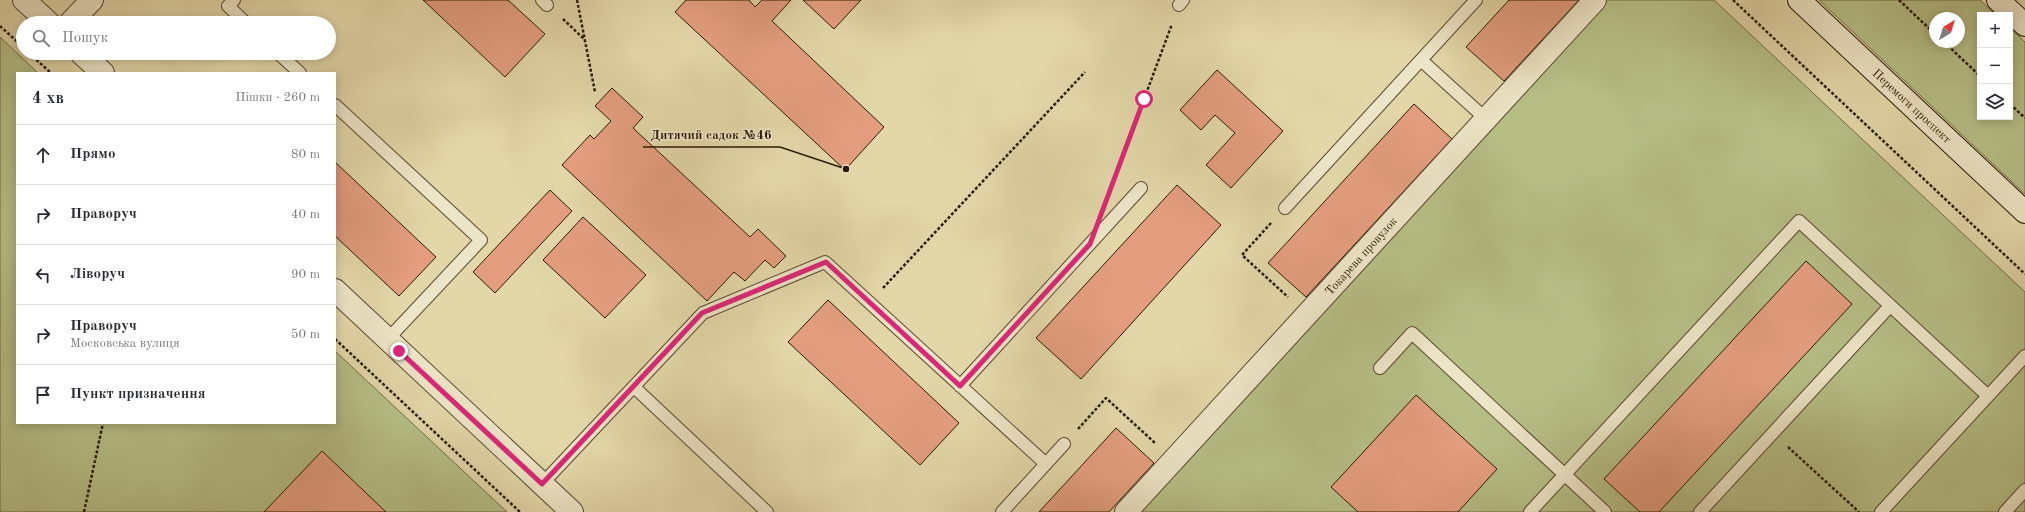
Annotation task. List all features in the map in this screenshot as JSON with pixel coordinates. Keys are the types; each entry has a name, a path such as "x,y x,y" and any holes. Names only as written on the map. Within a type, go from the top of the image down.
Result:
{"street":[{"path":"24,0 41,16"},
{"path":"77,16 92,0"},
{"name":"Токарева провулок","path":"1126,512 1595,0"},
{"name":"Перемоги проспект","path":"1799,0 2025,212"},
{"path":"1998,0 2025,25"},
{"path":"88,60 101,72"},
{"path":"336,291 572,512"}],"lane":[{"path":"234,0 228,6 239,16"},
{"path":"1285,208 1476,0"},
{"path":"286,60 299,72"},
{"path":"1421,60 1486,119"},
{"path":"336,106 481,240 388,339"},
{"path":"960,386 1141,188"},
{"path":"1530,512 1798,221 1988,396"},
{"path":"542,484 702,313 826,262 1046,464"},
{"path":"1700,512 1890,306"},
{"path":"1380,368 1412,333 1605,512"},
{"path":"1881,512 2025,356"},
{"path":"634,387 767,512"},
{"path":"1002,512 1064,444"},
{"path":"2005,512 2025,490"}],"path":[{"path":"577,0 595,92"},
{"path":"1733,0 2025,274"},
{"path":"1899,0 1929,28"},
{"path":"544,2 584,39"},
{"path":"1109,194 1181,2"},
{"path":"0,26 16,41"},
{"path":"1950,48 1977,73"},
{"path":"37,60 50,72"},
{"path":"870,303 1085,72"},
{"path":"2013,107 2025,118"},
{"path":"1285,208 1242,255 1307,314"},
{"path":"336,340 520,512"},
{"path":"1064,444 1106,398 1174,460"},
{"path":"84,512 103,424"},
{"path":"1773,433 1859,512"}],"green space":[{"path":"1606,0 1714,0 2025,292 2025,512 1137,512"},
{"path":"1819,0 1980,0 1993,12 1977,12 1977,120 2013,120 2013,31 2025,42 2025,194"},
{"path":"0,37 16,52 16,60 24,60 37,72 16,72 16,424 336,424 336,352 507,512 0,512"}],"building":[{"path":"423,0 508,0 545,34 505,77"},
{"path":"686,0 749,0 755,7 762,0 791,0 772,21 884,127 845,170 675,12"},
{"path":"803,0 861,0 834,29"},
{"path":"1509,0 1579,0 1504,81 1466,47"},
{"path":"1217,70 1283,131 1231,188 1206,165 1235,133 1215,115 1201,130 1180,110"},
{"path":"612,88 643,117 633,128 750,237 758,229 786,256 774,268 765,260 745,281 734,272 707,301 562,165 590,135 594,139 611,121 595,106"},
{"path":"1414,104 1452,139 1306,297 1268,263"},
{"path":"336,163 436,257 399,296 336,237"},
{"path":"1177,185 1221,225 1081,379 1036,338"},
{"path":"550,190 572,211 495,293 473,272"},
{"path":"583,217 646,275 605,318 543,260"},
{"path":"1806,261 1852,304 1659,512 1640,512 1604,479"},
{"path":"828,300 959,423 920,465 788,342"},
{"path":"1416,395 1497,469 1458,512 1358,512 1331,487"},
{"path":"1116,428 1154,463 1109,512 1039,512"},
{"path":"322,451 386,512 264,512"}],"place":[{"name":"Дитячий садок №46","path":"846,169"}],"route":[{"path":"399,351 542,484 702,313 826,262 960,386 1090,244 1144,99"}]}
